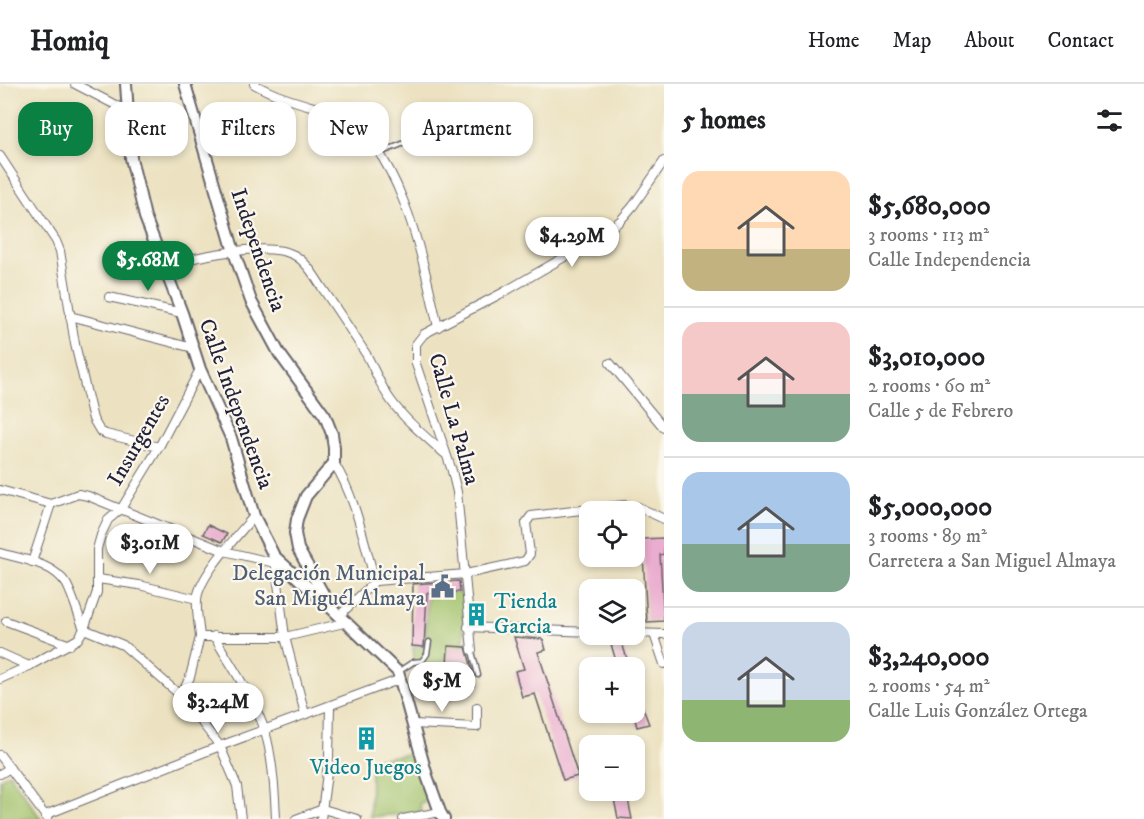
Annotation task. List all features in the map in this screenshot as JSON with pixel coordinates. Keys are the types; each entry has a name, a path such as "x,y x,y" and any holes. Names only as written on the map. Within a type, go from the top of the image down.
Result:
{"street":[{"path":"75,84 110,102"},
{"name":"Calle Independencia","path":"126,84 127,102"},
{"name":"Independencia","path":"185,84 248,293 279,353 324,416 332,434 334,463"},
{"name":"Calle La Palma","path":"254,84 308,105"},
{"path":"0,156 56,241 63,261 70,316 85,386 97,427 106,434 159,447"},
{"name":"Calle Independencia","path":"131,156 145,217 182,313 200,369 231,438 254,516 275,559 340,615"},
{"name":"Calle La Palma","path":"381,156 405,203 416,234 438,327 424,334 417,344 415,355 457,492 466,574 468,627 472,650"},
{"path":"438,327 599,237 620,221 633,206 664,161"},
{"path":"163,265 211,255 254,250 287,252 301,260 319,283 366,355 391,401 412,425 446,454"},
{"path":"109,297 182,313"},
{"path":"70,316 193,348"},
{"path":"610,363 664,428"},
{"name":"Insurgentes","path":"84,629 94,601 98,579 97,549 101,535 108,520 121,509 159,447 200,369"},
{"path":"334,463 351,496 375,581"},
{"name":"Calle Independencia","path":"334,463 306,496 297,519 295,533 298,549 305,564 340,615"},
{"path":"0,490 51,504 78,494 224,551 275,559 285,637 305,714"},
{"path":"32,562 51,504"},
{"path":"200,637 285,637 340,615 375,581 466,574 525,561 530,555 526,523 531,516 624,505 638,507 664,519"},
{"path":"181,696 190,677 200,637 196,599 200,588 224,551 254,516"},
{"path":"0,553 50,569 63,580 84,629 123,645 181,696 220,746 237,786 241,819"},
{"path":"98,579 139,585 196,599"},
{"path":"340,615 399,676 427,776 442,816 403,819"},
{"path":"6,621 70,645"},
{"path":"468,627 579,632"},
{"path":"0,679 70,645 78,639 84,629"},
{"path":"645,634 664,634"},
{"path":"654,634 664,664"},
{"path":"214,636 256,710 264,730 272,761 276,819"},
{"path":"0,653 29,666"},
{"path":"0,755 46,817 220,746 330,706 399,676"},
{"path":"321,819 329,758 330,706"},
{"path":"413,724 477,727 477,707"},
{"path":"0,774 10,768"},
{"path":"296,819 323,809 357,819"}],"lane":[{"path":"399,676 413,662 422,661 427,654 429,642"},
{"path":"472,650 478,675"}],"green space":[{"path":"463,592 464,647 447,673 415,671 413,646 425,647 427,593"},
{"path":"415,753 429,801 420,803 421,812 370,817 371,768 376,767 376,759"},
{"path":"9,773 41,819 0,819 0,779"}],"building":[{"path":"208,525 227,534 222,542 203,534"},
{"path":"664,538 664,554 660,555 664,621 647,622 644,567 645,539"},
{"path":"459,581 460,592 427,593 424,647 412,646 413,584"},
{"path":"514,637 543,639 546,650 538,652 578,776 563,780 535,694 522,697 515,671 524,669"},
{"path":"611,645 623,645 626,657 615,657"},
{"path":"448,646 466,647 474,676 474,686 446,687"},
{"path":"645,714 649,724 637,727 636,723 645,723"},
{"path":"614,801 628,801 632,819 618,818"}],"place":[{"name":"Delegación Municipal San Miguél Almaya","path":"443,586"},
{"name":"Tienda Garcia","path":"476,614"},
{"name":"Video Juegos","path":"366,738"}]}
